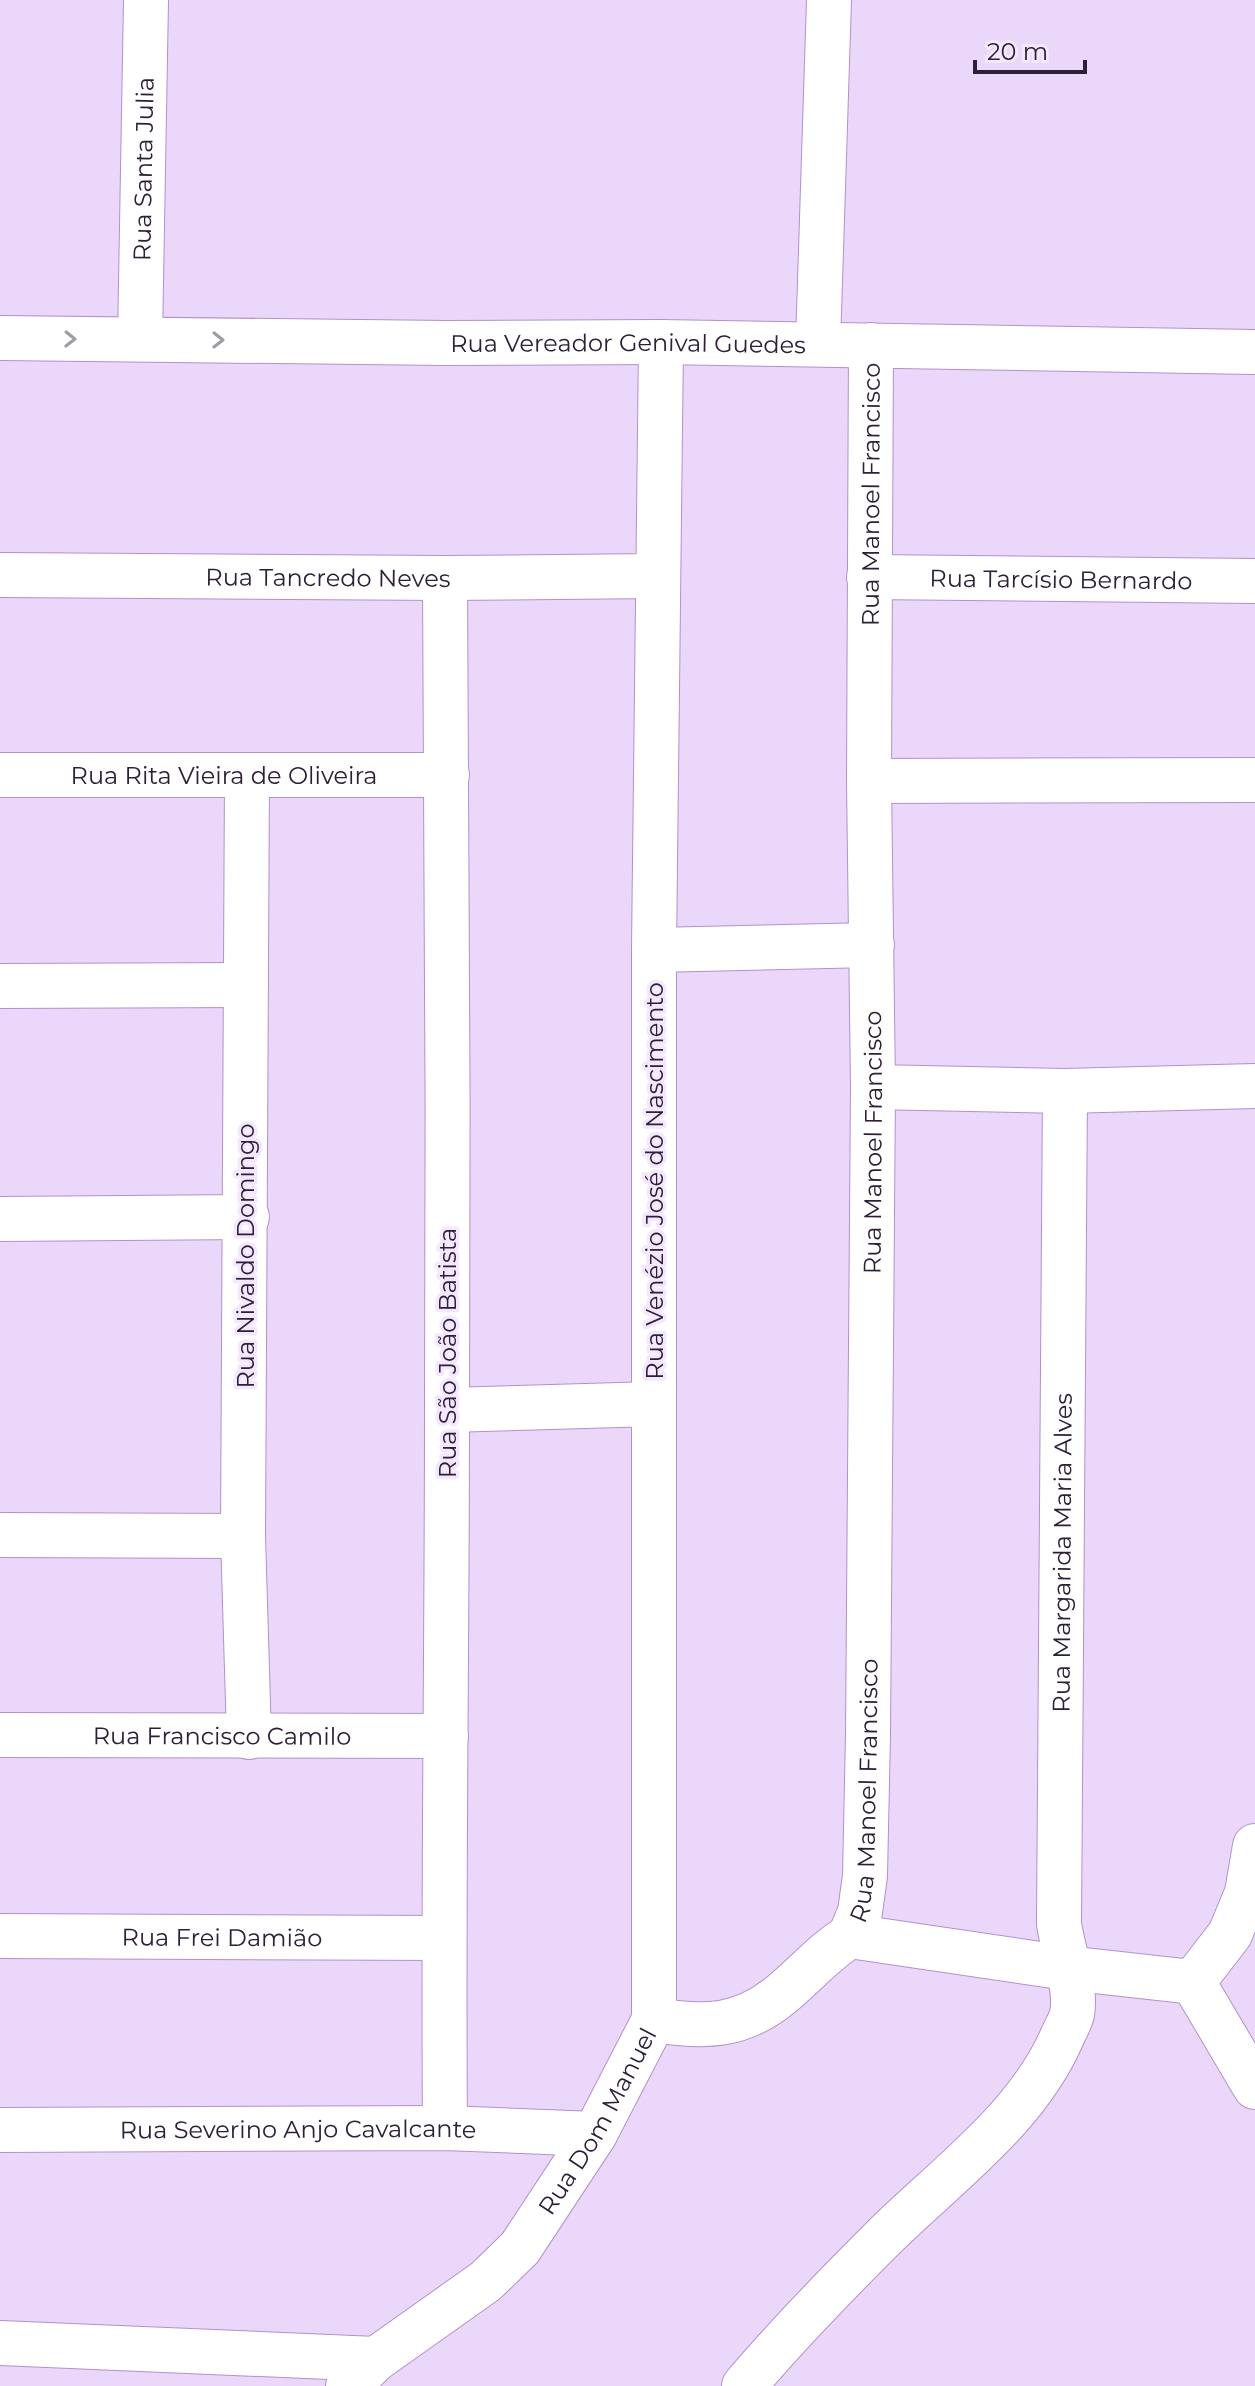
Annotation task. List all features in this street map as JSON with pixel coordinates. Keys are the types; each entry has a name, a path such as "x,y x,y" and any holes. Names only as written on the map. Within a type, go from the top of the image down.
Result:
{"street":[{"name":"Rua Santa Julia","path":"140,339 146,0"},
{"path":"818,344 829,0"},
{"name":"Rua Vereador Genival Guedes","path":"0,338 661,342 1255,352"},
{"name":"Rua Venézio José do Nascimento","path":"654,2020 654,950 661,342"},
{"name":"Rua Manoel Francisco","path":"850,1936 860,1912 865,1876 873,1087 869,781 871,345"},
{"name":"Rua Tancredo Neves","path":"0,575 657,576"},
{"name":"Rua Tarcísio Bernardo","path":"869,577 1255,581"},
{"name":"Rua São João Batista","path":"445,578 445,2128"},
{"name":"Rua Rita Vieira de Oliveira","path":"0,775 447,775"},
{"name":"Rua Nivaldo Domingo","path":"247,776 243,1536 249,1737"},
{"path":"869,781 1255,780"},
{"path":"654,950 872,945"},
{"path":"0,986 246,985"},
{"path":"873,1087 1065,1091 1255,1086"},
{"name":"Rua Margarida Maria Alves","path":"744,2386 883,2238 980,2147 1031,2090 1055,2052 1072,2015 1073,1997 1059,1924 1065,1091"},
{"path":"0,1219 247,1217"},
{"path":"447,1410 654,1404"},
{"path":"0,1535 243,1536"},
{"name":"Rua Francisco Camilo","path":"0,1735 446,1736"},
{"path":"1193,1982 1242,1922 1255,1846"},
{"name":"Rua Frei Damião","path":"0,1936 443,1938"},
{"path":"850,1936 1067,1968 1193,1982"},
{"name":"Rua Dom Manuel","path":"362,2373 486,2281 520,2248 595,2134 654,2020 699,2025 743,2019 782,1994 831,1948 850,1936"},
{"path":"1193,1982 1255,2087"},
{"name":"Rua Severino Anjo Cavalcante","path":"0,2130 445,2128 595,2134"},
{"path":"0,2343 362,2373"}]}
